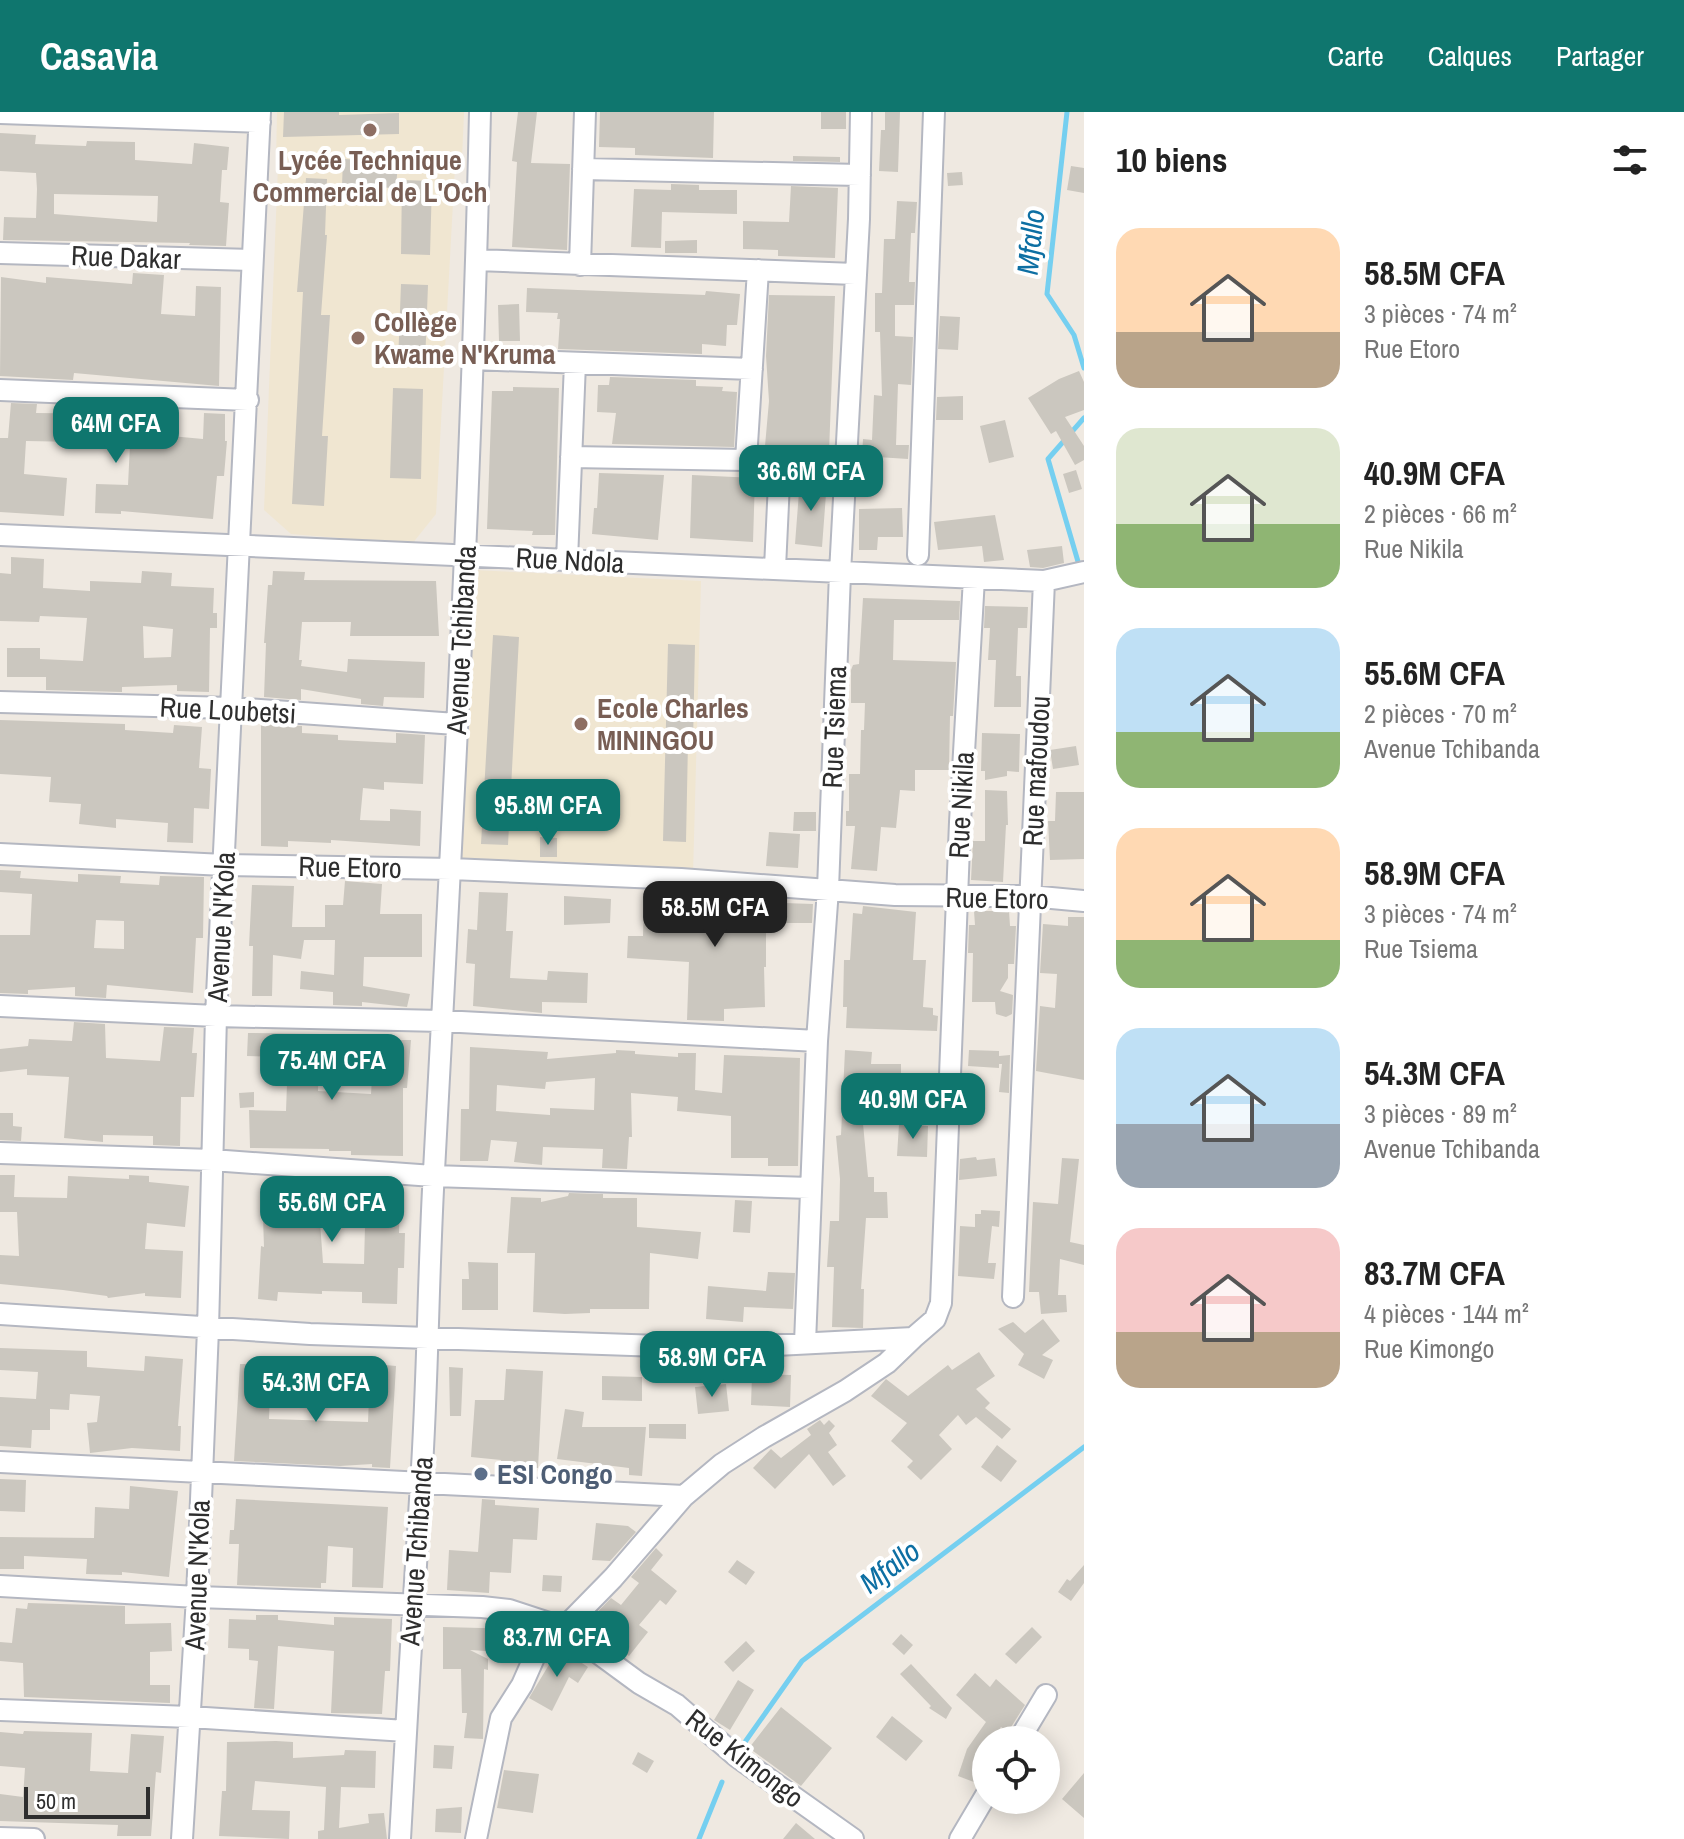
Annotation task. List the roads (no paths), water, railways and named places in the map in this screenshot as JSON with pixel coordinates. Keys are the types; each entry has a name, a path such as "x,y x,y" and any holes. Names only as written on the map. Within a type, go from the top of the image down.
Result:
{"street":[{"name":"Avenue Tchibanda","path":"400,1839 412,1603 422,1481 433,1176 451,869 477,260 480,112"},
{"path":"580,265 585,112"},
{"name":"Rue Tsiema","path":"805,1343 861,112"},
{"path":"918,555 934,112"},
{"path":"0,113 260,117"},
{"name":"Avenue N'Kola","path":"182,1839 197,1597 216,1016 260,117"},
{"path":"583,169 860,175"},
{"name":"Rue Dakar","path":"0,253 252,260"},
{"path":"477,260 855,274"},
{"path":"746,460 758,270"},
{"path":"471,359 752,369"},
{"path":"567,560 575,363"},
{"path":"0,390 248,400"},
{"path":"571,457 780,461 846,466"},
{"path":"775,568 780,461"},
{"name":"Rue Ndola","path":"0,535 1044,581 1084,572"},
{"name":"Rue Nikila","path":"913,1338 935,1319 941,1303 957,897 974,578"},
{"name":"Rue mafoudou","path":"1013,1297 1044,581"},
{"name":"Rue Loubetsi","path":"0,702 231,708 456,724"},
{"name":"Rue Etoro","path":"0,854 224,865 451,869 681,879 957,897 1030,896 1084,901"},
{"path":"0,1006 216,1016 442,1021 817,1041"},
{"path":"0,1153 212,1160 433,1176 810,1188"},
{"path":"0,1314 208,1329 718,1348 913,1338"},
{"path":"476,1839 501,1718 522,1685 537,1651 547,1639 564,1628 613,1578 684,1496 722,1464 845,1391 887,1363 913,1338"},
{"path":"0,1462 684,1496"},
{"name":"Rue Kimongo","path":"0,1586 197,1597 412,1603 509,1610 564,1628 639,1683 677,1705 736,1756 853,1839"},
{"path":"1027,1726 1046,1695"},
{"path":"0,1710 190,1717 406,1731"},
{"path":"960,1839 975,1814"},
{"path":"0,1838 34,1839"}],"waterway":[{"name":"Mfallo","path":"1067,112 1047,294 1074,335 1084,368"},
{"name":"Mfallo","path":"1079,565 1048,459 1084,418"},
{"name":"Mfallo","path":"745,1742 802,1661 1084,1447"},
{"name":"Mfallo","path":"699,1839 722,1782"}],"place":[{"name":"Lycée Technique Commercial de L'Och","path":"370,130"},
{"name":"Collège Kwame N'Kruma","path":"358,338"},
{"name":"Ecole Charles MININGOU","path":"581,724"},
{"name":"ESI Congo","path":"481,1474"}]}
